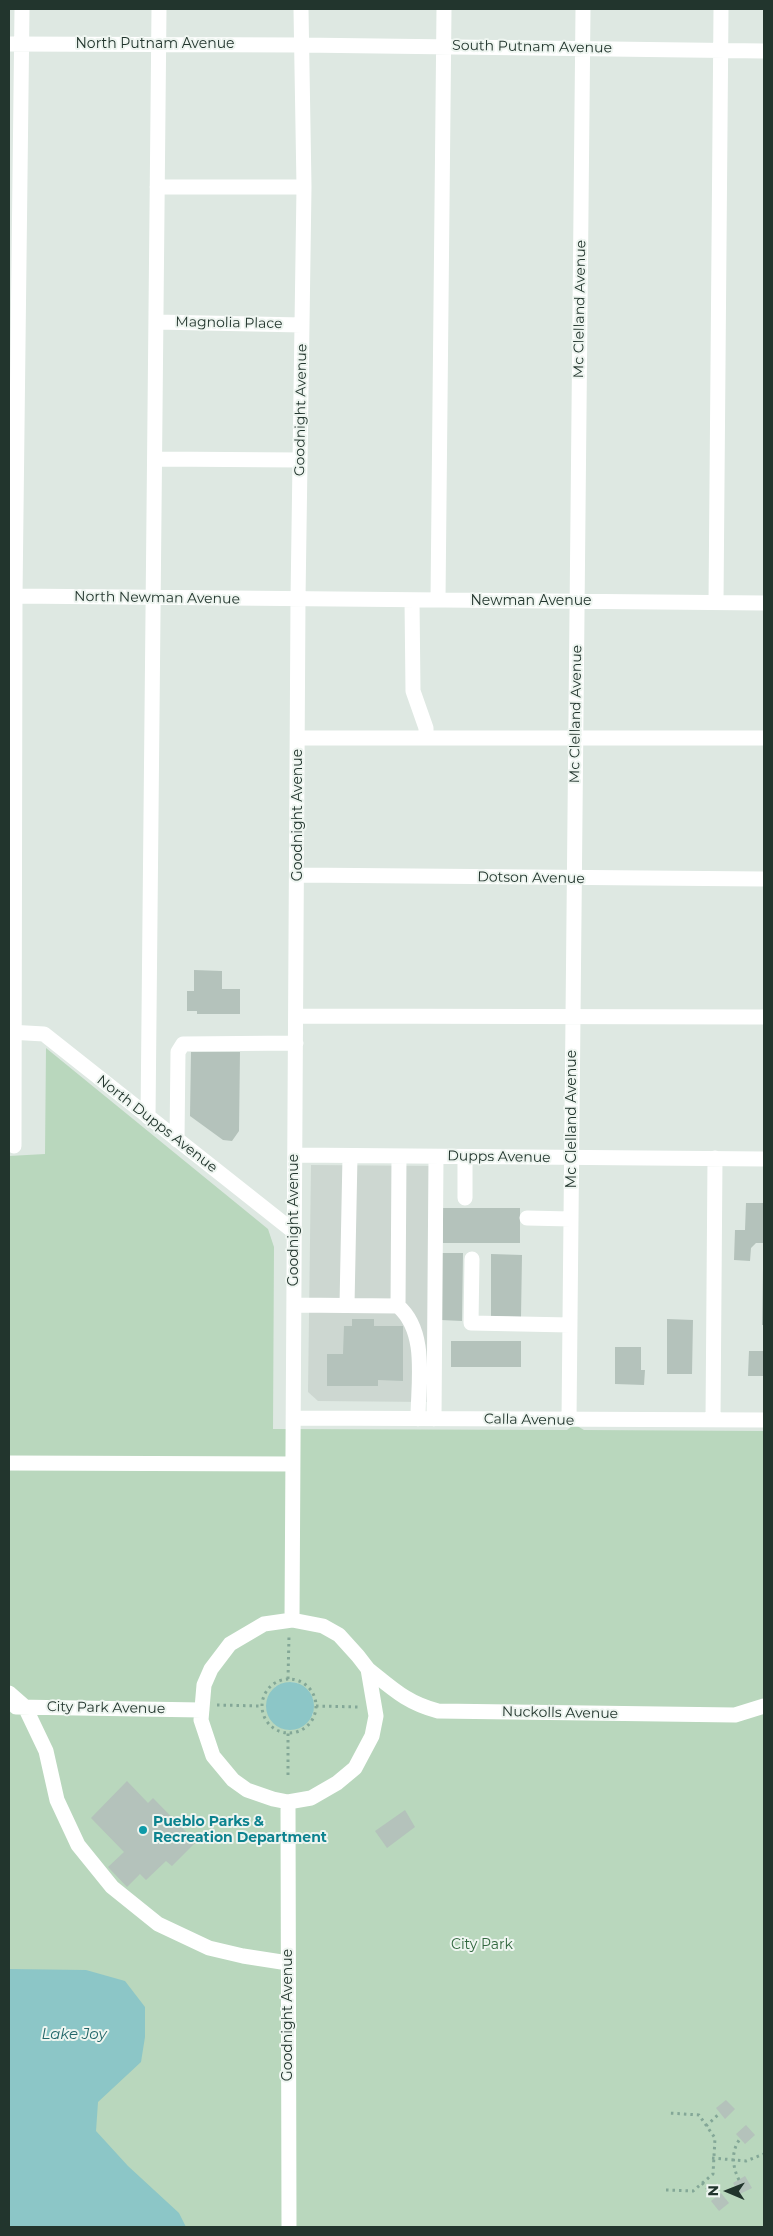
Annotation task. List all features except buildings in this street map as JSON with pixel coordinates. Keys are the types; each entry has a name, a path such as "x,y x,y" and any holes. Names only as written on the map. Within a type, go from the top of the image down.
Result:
{"street":[{"path":"14,1146 12,909 15,596 15,44 22,9"},
{"path":"148,1117 159,9"},
{"name":"Goodnight Avenue","path":"291,1626 294,1418 293,1231 298,875 298,599 304,187 300,45 301,9"},
{"path":"438,600 444,9"},
{"name":"Mc Clelland Avenue","path":"569,1420 583,9"},
{"path":"716,602 721,9"},
{"name":"North Putnam Avenue","path":"15,44 300,45"},
{"name":"South Putnam Avenue","path":"300,45 764,51"},
{"path":"157,187 304,187"},
{"name":"Magnolia Place","path":"156,322 302,325"},
{"path":"155,459 300,460"},
{"name":"North Newman Avenue","path":"15,596 298,599"},
{"name":"Newman Avenue","path":"298,599 764,603"},
{"path":"412,600 413,691 426,728 426,737"},
{"path":"298,738 764,738"},
{"name":"Dotson Avenue","path":"298,875 764,879"},
{"path":"296,1016 764,1017"},
{"name":"North Dupps Avenue","path":"12,1032 44,1034 293,1231"},
{"path":"177,1140 178,1052 183,1044 296,1043"},
{"name":"Dupps Avenue","path":"295,1156 764,1159"},
{"path":"347,1306 350,1156"},
{"path":"398,1306 399,1156"},
{"path":"434,1419 436,1157"},
{"path":"465,1157 465,1198"},
{"path":"712,1420 715,1158"},
{"path":"527,1218 571,1219"},
{"path":"472,1259 471,1323 570,1325"},
{"path":"294,1305 398,1306 408,1314 419,1348 418,1419"},
{"path":"419,1348 434,1349"},
{"name":"Calla Avenue","path":"294,1418 764,1420"},
{"path":"9,1463 292,1464"},
{"name":"Nuckolls Avenue","path":"288,1802 247,1790 233,1780 213,1756 201,1720 208,1708 204,1685 211,1669 230,1644 264,1624 323,1626 339,1635 368,1669 401,1696 418,1706 438,1711 735,1715 764,1706"},
{"path":"288,1802 311,1798 337,1784 355,1768 372,1736 376,1716 374,1695 368,1669"},
{"path":"9,1693 25,1707 46,1751 57,1800 78,1845 112,1887 158,1924 209,1948 243,1956 288,1963"},
{"name":"City Park Avenue","path":"9,1707 208,1708"},
{"name":"Goodnight Avenue","path":"288,1802 289,2227"}],"path":[{"path":"288,1679 291,1626"},
{"path":"288,1679 299,1681 308,1687 314,1697 316,1706 310,1722 298,1730 280,1732 271,1726 262,1706 267,1689 276,1682 288,1679"},
{"path":"208,1708 262,1706"},
{"path":"316,1706 362,1707"},
{"path":"288,1732 288,1775"},
{"path":"666,2190 693,2192 713,2174 715,2138 699,2115 668,2113"},
{"path":"706,2126 720,2113"},
{"path":"739,2180 734,2160 735,2148 740,2139"},
{"path":"713,2158 746,2161 764,2154"},
{"path":"702,2183 716,2197"}],"shaded area":[{"path":"311,1165 432,1166 428,1402 318,1401 308,1392"}],"green space":[{"name":"City Park","path":"46,1048 268,1229 274,1247 273,1429 567,1430 574,1424 584,1430 764,1431 764,2227 9,2227 9,1156 45,1154","holes":["290,1682 297,1683 313,1699 313,1715 275,1687"]}],"water":[{"path":"285,1682 295,1682 307,1689 314,1701 314,1711 307,1723 295,1730 285,1730 277,1726 270,1719 266,1711 266,1701 270,1693 277,1686"},
{"name":"Lake Joy","path":"9,1969 86,1970 125,1981 145,2007 145,2037 141,2062 98,2102 96,2131 128,2166 179,2213 186,2227 9,2227"}],"place":[{"name":"Pueblo Parks & Recreation Department","path":"143,1830"}]}
